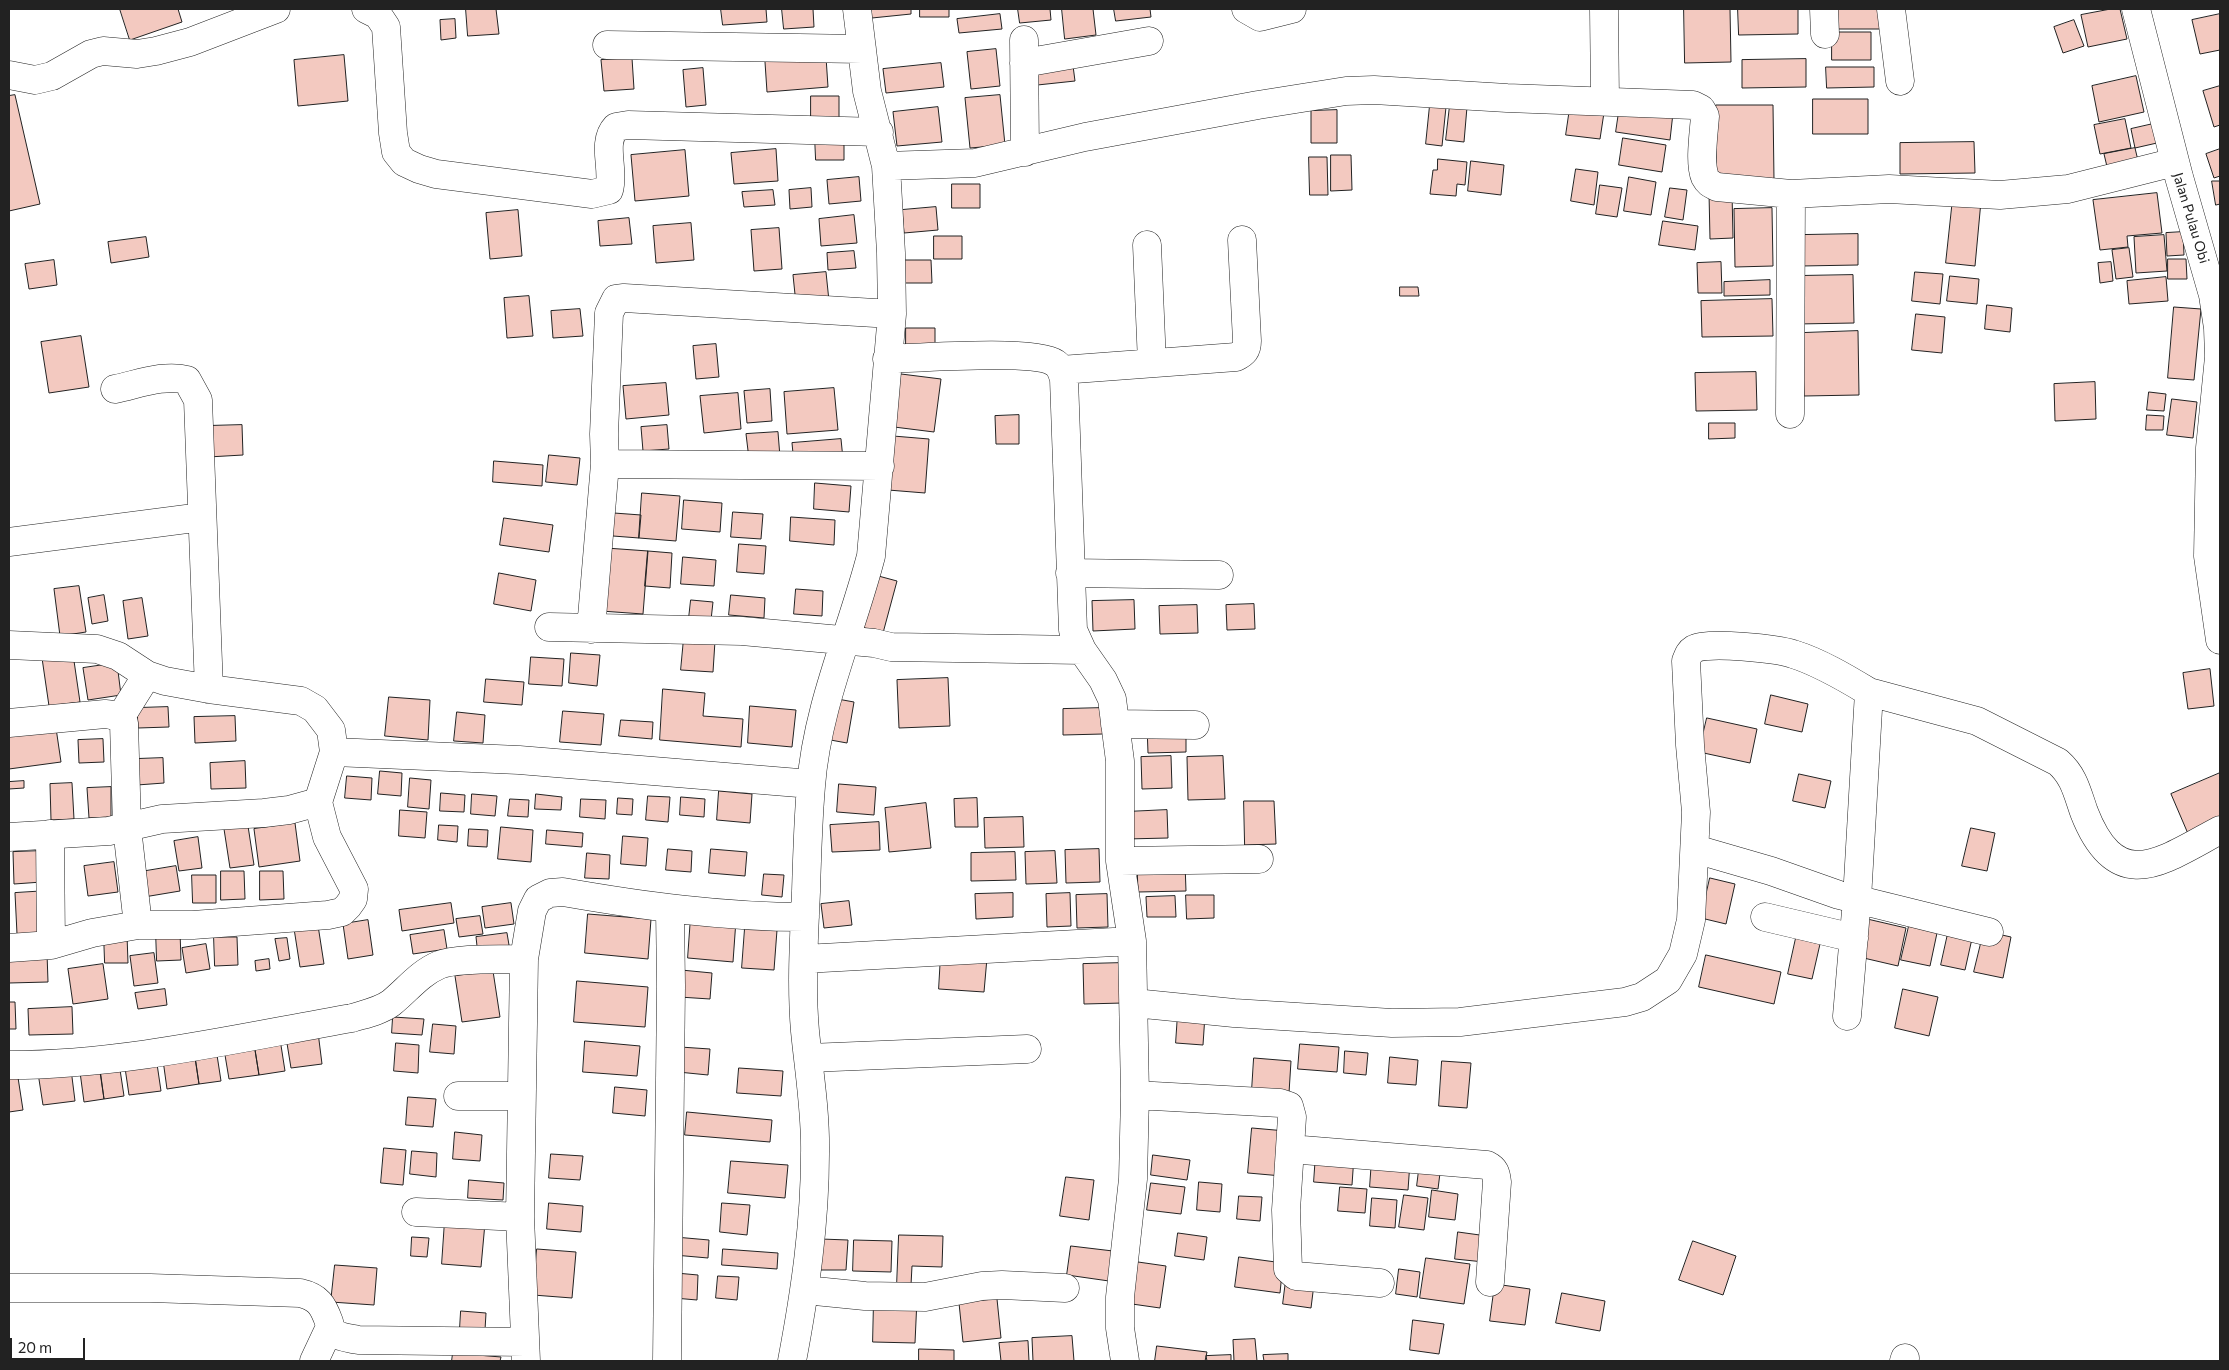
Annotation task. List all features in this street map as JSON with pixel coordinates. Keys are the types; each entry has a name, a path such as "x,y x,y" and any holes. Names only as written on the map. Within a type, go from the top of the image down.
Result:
{"street":[{"path":"9,75 35,80 52,76 91,54 103,51 137,54 156,51 190,42 276,9"},
{"path":"366,9 378,15 386,27 396,152 404,162 436,174 592,194 609,190 611,182 609,142 611,132 616,126 879,132"},
{"path":"792,1361 805,1290 813,1220 815,1153 809,1058 805,1031 804,959 811,784 828,692 871,556 892,314 886,166 879,132 867,91 857,9"},
{"path":"1246,9 1260,17 1292,9"},
{"path":"1604,9 1605,100"},
{"path":"1891,9 1900,81"},
{"name":"Jalan Pulau Obi","path":"2136,9 2175,162 2214,295 2219,357 2209,473 2208,556 2216,584 2220,640"},
{"path":"1025,152 1024,52 1149,41"},
{"path":"607,45 862,49"},
{"path":"886,166 975,163 1085,137 1258,105 1346,92 1374,90 1507,98 1693,104 1701,109 1705,116 1703,167 1704,176 1709,183 1717,187 1791,194 1889,189 2000,194 2036,192 2068,189 2175,162"},
{"path":"1790,414 1791,194"},
{"path":"1061,370 1236,357 1243,354 1247,348 1247,341 1242,240"},
{"path":"1147,245 1152,363"},
{"path":"591,629 605,464 604,434 609,313 616,299 892,314"},
{"path":"887,359 1018,355 1045,358 1055,363 1061,370 1064,379 1073,630 1082,650 1103,680 1112,699 1120,762 1120,861 1132,941 1135,1094 1133,1179 1120,1298 1120,1328 1125,1361"},
{"path":"115,389 165,378 177,378 188,380 198,400 209,689"},
{"path":"605,464 880,466"},
{"path":"9,542 202,517"},
{"path":"1070,573 1219,575"},
{"path":"549,627 742,631 846,640 892,647 1082,650"},
{"path":"9,645 97,649 118,656 147,675 209,689 301,701 315,709 331,730 334,752 318,802 327,837 354,889 353,899 342,912 193,925 138,925 92,933 52,944 9,948"},
{"path":"1134,1003 1234,1013 1392,1023 1460,1022 1625,1002 1642,996 1668,980 1683,954 1691,920 1696,812 1690,745 1686,661 1690,652 1696,647 1773,649 1794,654 1854,682 1869,692 1977,721 2058,762 2073,778 2084,813 2100,844 2114,858 2128,864 2141,866 2162,860 2220,830"},
{"path":"120,718 147,675"},
{"path":"1847,1016 1858,899 1869,692"},
{"path":"9,723 105,714 120,718 124,723 127,828 138,925"},
{"path":"1115,724 1195,724"},
{"path":"334,752 519,760 811,784"},
{"path":"9,837 127,828 162,819 264,813 289,810 318,802"},
{"path":"50,834 52,944"},
{"path":"1695,850 1771,871 1839,895 1990,932"},
{"path":"1120,861 1259,859"},
{"path":"9,1288 150,1288 300,1293 312,1295 319,1302 330,1327 334,1332 342,1336 358,1340 525,1352 520,1217 524,959 532,912 538,899 550,893 563,892 670,909 760,917 805,918"},
{"path":"667,1361 672,986 670,909"},
{"path":"1765,917 1854,938"},
{"path":"804,959 1132,941"},
{"path":"9,1065 81,1062 134,1057 352,1018 374,1012 390,1004 426,972 441,964 458,961 524,959"},
{"path":"809,1058 1027,1048"},
{"path":"1135,1094 1285,1104 1292,1110 1286,1210 1288,1269 1296,1276 1380,1283"},
{"path":"458,1096 521,1096"},
{"path":"1290,1149 1487,1165 1493,1168 1497,1182 1490,1282"},
{"path":"416,1212 520,1217"},
{"path":"805,1290 865,1296 925,1297 982,1286 1065,1288"},
{"path":"314,1361 330,1327"}],"building":[{"path":"120,9 178,9 182,22 130,40"},
{"path":"466,9 496,9 499,34 468,36"},
{"path":"721,9 766,9 767,22 723,25"},
{"path":"782,9 813,9 814,27 784,29"},
{"path":"871,9 911,9 911,14 872,18"},
{"path":"920,9 949,9 949,17 920,17"},
{"path":"1018,9 1050,9 1051,20 1020,23"},
{"path":"1062,9 1093,9 1096,35 1065,39"},
{"path":"1114,9 1150,9 1151,17 1116,21"},
{"path":"1684,9 1730,9 1731,62 1685,63"},
{"path":"1738,9 1798,9 1798,34 1739,35"},
{"path":"1833,9 1886,9 1886,29 1834,29"},
{"path":"2120,9 2127,39 2088,47 2081,15"},
{"path":"1000,14 1002,29 959,33 957,19"},
{"path":"2220,14 2220,50 2200,54 2192,20"},
{"path":"455,19 456,38 441,40 440,20"},
{"path":"2074,20 2084,46 2063,53 2054,27"},
{"path":"1832,32 1871,32 1871,60 1832,60"},
{"path":"996,49 1000,86 971,89 967,52"},
{"path":"344,55 348,101 298,106 294,60"},
{"path":"826,57 828,87 767,92 765,62"},
{"path":"632,58 634,89 604,91 601,60"},
{"path":"1072,58 1075,81 1028,86 1025,63"},
{"path":"1806,59 1806,87 1742,88 1742,60"},
{"path":"941,63 944,87 886,93 883,69"},
{"path":"1826,67 1874,67 1874,87 1827,88"},
{"path":"703,68 706,105 686,107 683,70"},
{"path":"2136,76 2144,112 2099,122 2092,86"},
{"path":"2220,86 2220,125 2214,127 2203,91"},
{"path":"15,95 40,204 9,211 9,96"},
{"path":"1000,95 1005,145 970,148 965,98"},
{"path":"811,96 839,96 839,119 811,120"},
{"path":"1813,99 1868,99 1868,134 1813,134"},
{"path":"1571,101 1605,106 1600,139 1566,135"},
{"path":"1430,105 1446,107 1442,146 1426,144"},
{"path":"1450,105 1467,107 1464,142 1446,140"},
{"path":"1620,105 1673,113 1670,140 1616,132"},
{"path":"1716,105 1773,105 1774,180 1717,180"},
{"path":"938,107 942,142 897,146 893,112"},
{"path":"1337,110 1337,143 1311,143 1311,111"},
{"path":"2125,119 2131,148 2100,154 2094,125"},
{"path":"2153,124 2157,143 2135,148 2131,129"},
{"path":"815,137 844,137 844,160 816,160"},
{"path":"1623,138 1666,145 1662,172 1619,165"},
{"path":"1974,142 1975,173 1900,174 1900,143"},
{"path":"2135,148 2140,169 2109,175 2104,154"},
{"path":"776,149 778,181 734,184 731,153"},
{"path":"2220,149 2220,176 2214,178 2206,154"},
{"path":"685,150 689,196 635,201 631,155"},
{"path":"1331,155 1351,155 1352,190 1331,191"},
{"path":"1309,157 1327,157 1328,195 1310,195"},
{"path":"1438,159 1467,162 1465,185 1457,184 1456,196 1430,194 1433,170 1437,170"},
{"path":"1471,161 1504,165 1501,195 1468,191"},
{"path":"1576,169 1598,172 1594,205 1571,201"},
{"path":"859,177 861,201 829,204 827,180"},
{"path":"1629,177 1656,182 1651,215 1624,211"},
{"path":"2212,181 2220,181 2220,204 2216,205"},
{"path":"952,184 980,184 980,208 952,208"},
{"path":"1600,185 1622,188 1617,217 1596,214"},
{"path":"811,188 812,207 790,209 789,190"},
{"path":"1670,188 1687,190 1683,220 1665,217"},
{"path":"773,190 775,205 744,207 742,192"},
{"path":"1732,192 1733,238 1710,239 1709,193"},
{"path":"2157,193 2162,233 2127,236 2128,247 2100,250 2093,200"},
{"path":"1953,198 1981,201 1975,266 1946,263"},
{"path":"936,207 938,230 904,233 902,210"},
{"path":"1772,208 1773,266 1735,267 1734,209"},
{"path":"518,210 522,256 490,259 486,213"},
{"path":"854,215 857,243 821,246 819,219"},
{"path":"629,218 632,244 600,246 598,221"},
{"path":"1663,221 1698,226 1695,250 1659,245"},
{"path":"691,223 694,260 656,263 653,226"},
{"path":"779,228 782,269 754,271 751,230"},
{"path":"2183,232 2184,255 2167,256 2166,233"},
{"path":"1858,234 1858,265 1801,266 1801,235"},
{"path":"2164,235 2167,271 2136,273 2134,237"},
{"path":"934,236 962,236 962,259 934,259"},
{"path":"146,237 149,257 111,263 108,242"},
{"path":"2129,248 2133,277 2116,279 2112,250"},
{"path":"854,251 856,268 828,270 827,253"},
{"path":"2168,259 2186,259 2187,279 2168,279"},
{"path":"54,260 57,285 29,289 25,264"},
{"path":"903,260 931,260 932,283 903,283"},
{"path":"1721,262 1722,293 1698,293 1697,263"},
{"path":"2111,262 2113,281 2100,283 2098,263"},
{"path":"826,272 829,301 796,304 793,275"},
{"path":"1915,272 1943,274 1940,304 1912,301"},
{"path":"1853,275 1854,323 1797,324 1796,276"},
{"path":"1950,276 1979,279 1977,304 1947,301"},
{"path":"2166,277 2168,301 2129,304 2127,281"},
{"path":"1770,280 1770,295 1724,296 1724,282"},
{"path":"1400,287 1418,287 1419,296 1400,296"},
{"path":"529,296 533,336 507,338 504,298"},
{"path":"1772,299 1773,336 1702,337 1701,301"},
{"path":"1987,305 2012,308 2010,332 1985,329"},
{"path":"2174,307 2201,309 2194,380 2168,378"},
{"path":"580,309 583,336 553,338 551,311"},
{"path":"1916,314 1945,317 1942,353 1912,350"},
{"path":"906,328 935,328 935,351 906,351"},
{"path":"1858,331 1859,395 1804,396 1802,333"},
{"path":"81,336 89,387 49,393 41,342"},
{"path":"716,344 719,377 696,379 693,346"},
{"path":"1756,372 1757,410 1696,411 1695,373"},
{"path":"901,374 941,379 934,432 894,427"},
{"path":"2095,382 2096,419 2055,421 2054,384"},
{"path":"666,383 669,415 626,419 623,386"},
{"path":"834,388 838,430 787,434 784,392"},
{"path":"770,389 772,421 747,423 744,391"},
{"path":"2149,392 2166,394 2164,411 2147,410"},
{"path":"738,393 741,429 704,433 700,396"},
{"path":"2172,399 2197,402 2193,438 2167,435"},
{"path":"1019,415 1019,444 996,444 995,416"},
{"path":"2147,415 2164,416 2163,430 2146,430"},
{"path":"1709,423 1735,423 1735,438 1709,439"},
{"path":"242,425 243,455 208,457 206,426"},
{"path":"667,425 669,449 643,451 641,427"},
{"path":"778,432 780,457 749,459 746,434"},
{"path":"893,436 929,439 925,493 888,490"},
{"path":"841,439 843,459 794,464 792,443"},
{"path":"549,455 580,458 577,485 546,482"},
{"path":"494,461 543,465 542,486 493,482"},
{"path":"815,483 851,486 849,512 814,509"},
{"path":"642,493 680,496 676,541 639,538"},
{"path":"684,500 722,503 720,532 682,529"},
{"path":"733,512 763,514 761,539 731,537"},
{"path":"614,513 641,515 639,538 613,536"},
{"path":"791,517 835,520 834,545 790,541"},
{"path":"504,518 553,525 549,552 500,545"},
{"path":"739,544 766,546 764,574 737,572"},
{"path":"606,548 648,551 643,614 601,611"},
{"path":"648,551 672,553 670,588 645,586"},
{"path":"683,557 716,560 714,586 681,584"},
{"path":"499,573 536,580 531,611 494,604"},
{"path":"871,574 897,581 883,633 858,626"},
{"path":"79,586 86,632 60,636 54,589"},
{"path":"796,589 823,591 822,616 794,614"},
{"path":"104,595 108,621 92,624 88,598"},
{"path":"731,595 765,598 764,618 729,615"},
{"path":"142,598 148,636 128,639 123,601"},
{"path":"691,600 713,602 711,620 689,618"},
{"path":"1134,600 1135,629 1093,631 1092,601"},
{"path":"1254,604 1255,629 1227,630 1226,605"},
{"path":"1197,605 1198,633 1160,634 1159,606"},
{"path":"684,638 715,641 713,672 681,670"},
{"path":"571,653 600,655 597,686 569,683"},
{"path":"73,654 80,702 49,706 42,658"},
{"path":"531,657 564,659 562,686 529,684"},
{"path":"117,663 121,695 88,700 83,668"},
{"path":"2210,669 2214,706 2188,709 2183,673"},
{"path":"948,678 950,726 899,728 897,680"},
{"path":"486,679 524,682 522,705 484,702"},
{"path":"663,689 705,693 703,716 743,719 741,747 660,740"},
{"path":"1771,695 1808,704 1802,732 1765,724"},
{"path":"389,697 430,700 428,740 385,736"},
{"path":"832,698 854,702 847,743 825,739"},
{"path":"750,706 796,710 792,747 748,743"},
{"path":"168,707 169,727 138,728 137,708"},
{"path":"1102,708 1103,734 1063,735 1063,709"},
{"path":"563,711 604,714 601,745 560,742"},
{"path":"457,712 485,715 483,743 454,741"},
{"path":"235,716 236,741 195,743 194,717"},
{"path":"1707,718 1757,729 1750,763 1699,752"},
{"path":"621,720 653,722 652,739 619,736"},
{"path":"1186,725 1186,752 1148,753 1147,726"},
{"path":"56,728 61,762 9,769 9,734"},
{"path":"103,739 104,762 79,763 78,740"},
{"path":"1171,756 1172,788 1142,789 1141,757"},
{"path":"1223,756 1225,799 1188,800 1187,757"},
{"path":"163,758 164,783 137,785 136,759"},
{"path":"245,761 246,788 211,789 210,763"},
{"path":"380,771 402,773 401,796 378,794"},
{"path":"2220,773 2220,823 2189,836 2171,794"},
{"path":"1799,774 1831,781 1825,808 1793,801"},
{"path":"347,776 372,778 371,800 345,798"},
{"path":"410,778 431,780 429,809 408,807"},
{"path":"24,781 24,788 9,789 9,782"},
{"path":"72,783 74,819 51,820 50,784"},
{"path":"839,784 876,787 874,815 837,812"},
{"path":"111,787 111,817 89,818 87,788"},
{"path":"719,791 752,794 750,823 717,820"},
{"path":"441,793 465,795 464,812 440,811"},
{"path":"472,794 497,796 495,816 471,814"},
{"path":"536,794 562,797 561,810 535,809"},
{"path":"648,796 670,797 668,822 646,820"},
{"path":"681,797 705,799 704,817 680,815"},
{"path":"618,798 633,799 632,815 617,814"},
{"path":"977,798 978,827 955,827 954,799"},
{"path":"510,799 529,800 528,817 508,816"},
{"path":"581,799 606,800 605,819 580,817"},
{"path":"1244,801 1274,801 1276,844 1245,845"},
{"path":"926,803 931,848 889,852 885,808"},
{"path":"400,810 427,812 425,838 399,836"},
{"path":"1167,810 1168,838 1126,839 1125,812"},
{"path":"1023,817 1024,847 985,848 984,818"},
{"path":"879,822 880,850 832,852 830,825"},
{"path":"295,823 300,861 259,867 254,829"},
{"path":"439,825 458,826 457,842 438,840"},
{"path":"248,826 254,865 230,868 224,829"},
{"path":"501,827 533,830 531,862 498,859"},
{"path":"1971,828 1995,833 1987,871 1962,866"},
{"path":"469,829 488,830 487,847 468,846"},
{"path":"547,830 583,833 582,847 546,844"},
{"path":"623,836 648,838 646,866 621,864"},
{"path":"198,837 202,868 179,871 174,841"},
{"path":"668,849 692,851 691,872 666,870"},
{"path":"711,849 747,852 745,876 709,873"},
{"path":"1099,849 1100,882 1066,883 1065,850"},
{"path":"41,851 42,882 14,884 13,852"},
{"path":"1055,851 1057,883 1026,884 1025,852"},
{"path":"1015,852 1016,880 971,881 971,853"},
{"path":"587,853 610,855 609,879 585,878"},
{"path":"114,862 118,892 88,896 84,866"},
{"path":"1185,863 1186,891 1138,892 1137,865"},
{"path":"176,866 180,891 144,897 140,872"},
{"path":"221,871 244,871 245,899 221,900"},
{"path":"260,871 283,871 284,899 260,900"},
{"path":"764,874 784,875 782,897 762,895"},
{"path":"192,875 216,875 216,903 193,903"},
{"path":"1710,878 1735,884 1726,924 1701,918"},
{"path":"47,891 49,933 17,934 15,893"},
{"path":"1013,893 1013,917 976,919 975,894"},
{"path":"1070,893 1071,926 1047,927 1046,894"},
{"path":"1107,894 1108,927 1077,928 1076,895"},
{"path":"1186,895 1214,895 1214,918 1187,919"},
{"path":"1175,896 1176,917 1147,917 1146,897"},
{"path":"849,901 852,925 824,928 821,904"},
{"path":"451,903 454,923 402,931 399,910"},
{"path":"511,903 514,924 485,928 482,907"},
{"path":"588,914 651,919 648,959 585,953"},
{"path":"480,916 483,934 459,937 456,919"},
{"path":"691,916 736,920 733,962 688,958"},
{"path":"1863,918 1906,928 1898,966 1855,956"},
{"path":"317,919 324,964 300,967 293,922"},
{"path":"368,920 373,955 348,959 343,924"},
{"path":"1909,926 1937,933 1930,966 1901,960"},
{"path":"745,928 777,930 774,970 742,968"},
{"path":"1949,929 1973,934 1965,970 1941,965"},
{"path":"444,930 447,949 413,954 410,935"},
{"path":"1984,931 2011,937 2003,978 1974,972"},
{"path":"156,932 180,932 181,960 157,961"},
{"path":"507,933 510,951 478,955 476,937"},
{"path":"104,935 127,935 128,963 105,963"},
{"path":"214,937 237,937 238,965 215,966"},
{"path":"287,938 290,959 279,961 275,939"},
{"path":"1796,938 1820,944 1812,979 1788,974"},
{"path":"206,944 210,969 186,973 182,948"},
{"path":"47,953 48,982 9,983 9,955"},
{"path":"154,953 158,983 134,986 130,956"},
{"path":"941,954 987,958 984,992 939,989"},
{"path":"1706,955 1781,972 1774,1004 1699,987"},
{"path":"269,959 270,969 256,971 255,961"},
{"path":"1122,963 1123,1003 1084,1004 1083,964"},
{"path":"103,964 108,999 73,1004 68,969"},
{"path":"681,970 712,973 710,999 679,997"},
{"path":"493,971 500,1017 462,1022 455,976"},
{"path":"577,981 648,987 645,1027 574,1022"},
{"path":"165,989 167,1005 138,1009 135,993"},
{"path":"1903,989 1938,997 1929,1036 1895,1028"},
{"path":"9,1002 15,1002 16,1029 9,1029"},
{"path":"72,1007 73,1034 29,1035 28,1009"},
{"path":"1178,1013 1205,1015 1203,1045 1176,1043"},
{"path":"393,1017 424,1019 422,1035 392,1033"},
{"path":"433,1024 456,1026 454,1054 430,1052"},
{"path":"318,1032 322,1064 291,1068 286,1037"},
{"path":"280,1039 285,1071 259,1075 254,1043"},
{"path":"585,1041 640,1046 637,1076 583,1072"},
{"path":"396,1043 419,1045 418,1073 394,1071"},
{"path":"254,1044 259,1075 229,1079 224,1049"},
{"path":"1300,1044 1339,1047 1337,1072 1298,1069"},
{"path":"680,1047 710,1049 708,1075 678,1072"},
{"path":"1345,1051 1368,1053 1366,1075 1344,1073"},
{"path":"217,1055 221,1081 199,1084 195,1058"},
{"path":"195,1056 199,1084 167,1089 163,1060"},
{"path":"156,1057 161,1091 129,1095 124,1061"},
{"path":"1390,1057 1418,1060 1416,1085 1388,1083"},
{"path":"1254,1058 1291,1061 1289,1093 1252,1090"},
{"path":"1442,1061 1471,1063 1467,1108 1439,1106"},
{"path":"119,1063 124,1096 104,1099 99,1065"},
{"path":"739,1068 783,1071 781,1096 737,1093"},
{"path":"71,1069 75,1101 43,1105 38,1073"},
{"path":"100,1069 104,1099 84,1102 80,1072"},
{"path":"17,1071 23,1110 9,1112 9,1073"},
{"path":"615,1087 647,1090 645,1116 613,1113"},
{"path":"408,1097 436,1099 433,1127 406,1125"},
{"path":"687,1112 772,1120 770,1142 685,1135"},
{"path":"1252,1128 1286,1131 1282,1176 1248,1173"},
{"path":"455,1132 482,1135 480,1161 453,1159"},
{"path":"384,1148 406,1150 403,1185 381,1183"},
{"path":"412,1151 437,1153 436,1177 410,1174"},
{"path":"1316,1153 1354,1156 1352,1185 1314,1182"},
{"path":"551,1154 583,1156 580,1180 549,1178"},
{"path":"1153,1155 1190,1160 1187,1180 1151,1175"},
{"path":"1372,1158 1410,1162 1408,1190 1370,1187"},
{"path":"731,1161 788,1165 785,1198 728,1193"},
{"path":"1420,1162 1441,1165 1438,1189 1417,1186"},
{"path":"1066,1177 1094,1180 1089,1220 1060,1216"},
{"path":"469,1180 504,1183 503,1200 468,1198"},
{"path":"1199,1182 1222,1184 1220,1212 1197,1210"},
{"path":"1151,1183 1185,1187 1181,1214 1147,1210"},
{"path":"1340,1187 1367,1189 1365,1213 1338,1211"},
{"path":"1432,1190 1458,1194 1455,1220 1429,1217"},
{"path":"1404,1195 1428,1198 1424,1230 1399,1227"},
{"path":"1239,1196 1262,1197 1260,1221 1237,1219"},
{"path":"1372,1198 1397,1200 1395,1228 1370,1226"},
{"path":"549,1203 583,1206 581,1232 547,1229"},
{"path":"722,1203 750,1205 747,1235 720,1232"},
{"path":"445,1220 485,1223 481,1267 442,1264"},
{"path":"1458,1232 1487,1236 1484,1262 1455,1259"},
{"path":"1178,1233 1207,1237 1204,1260 1175,1256"},
{"path":"899,1235 943,1236 942,1267 912,1266 911,1285 897,1285"},
{"path":"412,1237 429,1238 427,1257 411,1256"},
{"path":"675,1237 709,1240 708,1258 674,1255"},
{"path":"821,1239 848,1240 846,1270 820,1270"},
{"path":"854,1240 892,1241 891,1272 853,1271"},
{"path":"1693,1241 1736,1256 1723,1295 1679,1280"},
{"path":"1071,1246 1113,1251 1109,1281 1067,1275"},
{"path":"537,1249 576,1252 572,1298 533,1295"},
{"path":"723,1249 778,1253 777,1269 722,1265"},
{"path":"1239,1257 1283,1263 1280,1293 1235,1287"},
{"path":"1426,1258 1470,1264 1464,1304 1420,1298"},
{"path":"1138,1262 1166,1266 1160,1308 1132,1304"},
{"path":"335,1265 377,1268 374,1305 331,1302"},
{"path":"1399,1269 1420,1272 1417,1297 1396,1294"},
{"path":"676,1273 698,1275 697,1300 674,1298"},
{"path":"718,1276 739,1277 737,1300 716,1298"},
{"path":"1286,1280 1314,1284 1311,1308 1283,1304"},
{"path":"1495,1284 1530,1289 1525,1325 1490,1321"},
{"path":"1562,1293 1605,1301 1600,1331 1556,1323"},
{"path":"874,1298 917,1299 915,1343 873,1342"},
{"path":"997,1299 1001,1338 963,1342 959,1303"},
{"path":"461,1311 486,1313 485,1330 460,1328"},
{"path":"1413,1320 1444,1324 1439,1354 1410,1350"},
{"path":"1072,1336 1074,1361 1033,1361 1032,1338"},
{"path":"1255,1339 1257,1361 1234,1361 1233,1340"},
{"path":"1028,1341 1029,1361 1001,1361 999,1343"},
{"path":"1157,1346 1207,1352 1205,1361 1155,1361"},
{"path":"919,1349 954,1350 954,1361 919,1361"},
{"path":"453,1353 501,1357 500,1361 452,1361"},
{"path":"1288,1354 1288,1361 1264,1361 1263,1355"},
{"path":"1231,1355 1231,1361 1207,1361 1206,1356"}]}
